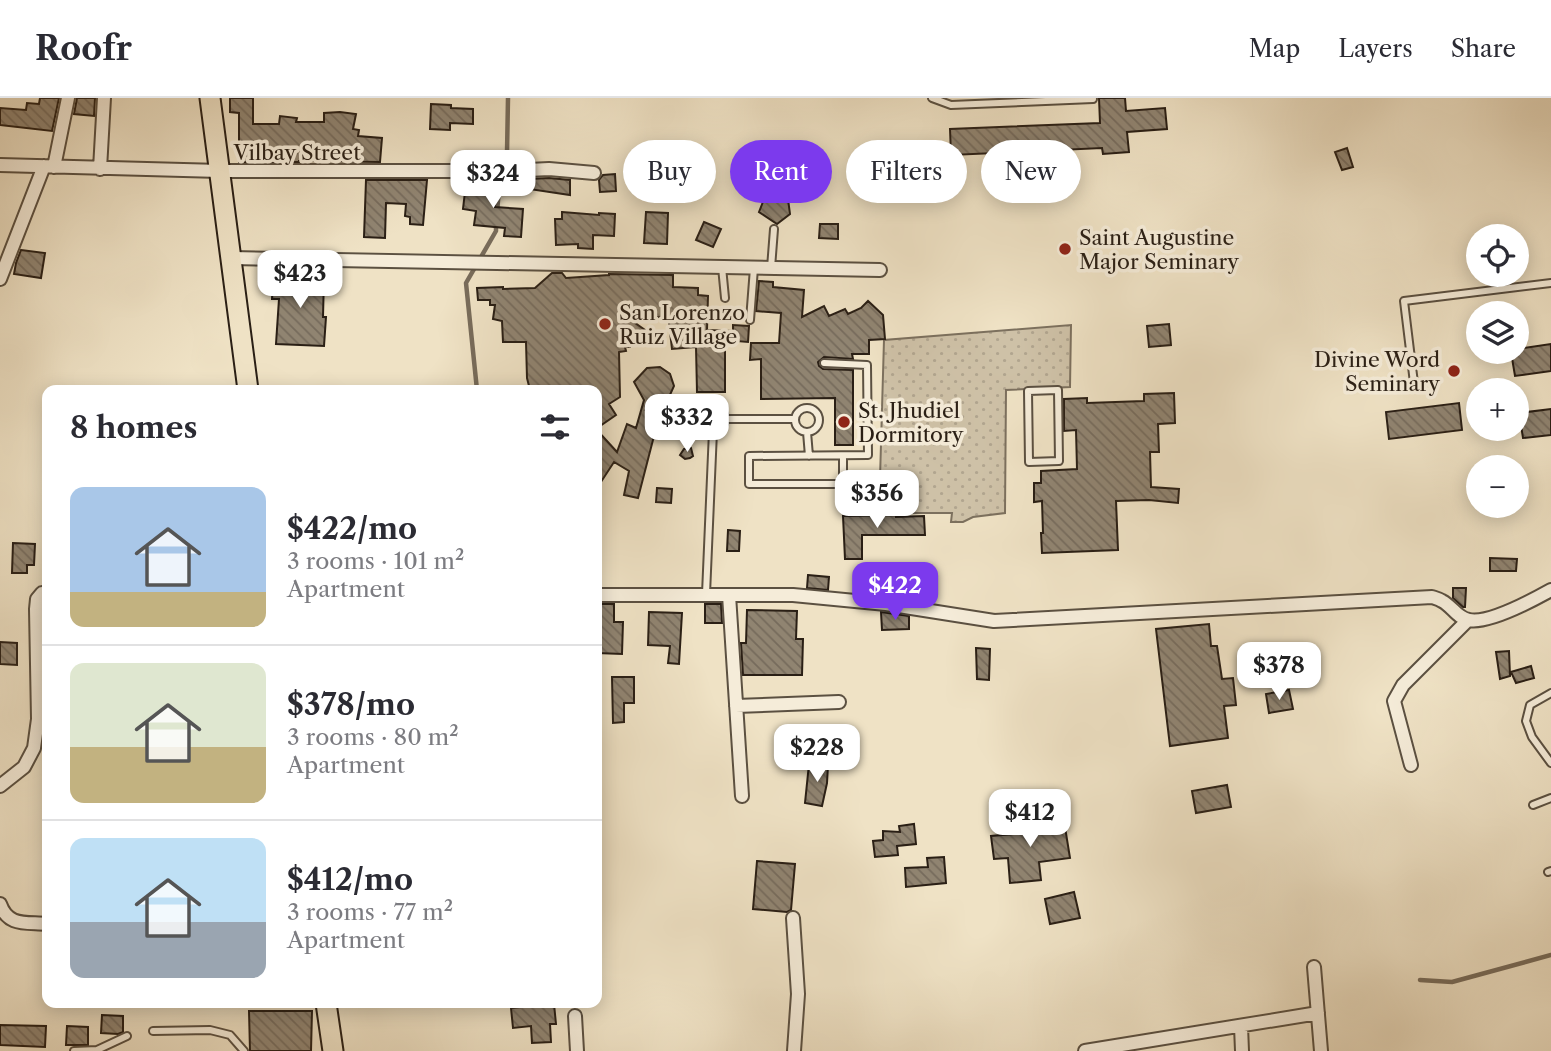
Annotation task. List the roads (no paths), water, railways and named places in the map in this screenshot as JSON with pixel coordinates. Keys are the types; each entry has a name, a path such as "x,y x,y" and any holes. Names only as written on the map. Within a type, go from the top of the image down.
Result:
{"main road":[{"path":"210,98 247,385"},
{"path":"327,1008 331,1051"}],"street":[{"path":"0,279 49,167 62,132 68,98"},
{"path":"100,169 104,98"},
{"name":"Vilbay Street","path":"0,165 220,171 549,169 594,173"},
{"path":"232,258 880,270"},
{"path":"602,595 793,595 886,604 994,621 1432,597 1444,601 1457,615 1468,620 1485,620 1527,604 1551,590"},
{"path":"0,786 24,767 34,748 38,719 36,609 37,600 42,593"},
{"path":"729,595 742,796"},
{"path":"1411,765 1394,701 1403,685 1468,620"},
{"path":"736,706 839,702"},
{"path":"0,904 3,914 11,921 42,924"},
{"path":"793,918 798,994 793,1051"},
{"path":"1314,967 1321,1051"},
{"path":"1085,1051 1131,1047 1318,1013"},
{"path":"575,1016 577,1051"},
{"path":"1241,1026 1242,1051"}],"lane":[{"path":"932,98 951,105 1093,99"},
{"path":"771,268 774,229"},
{"path":"722,267 725,298"},
{"path":"750,320 754,268"},
{"path":"1415,383 1404,301 1551,282"},
{"path":"824,363 867,365 868,455 749,456 749,484 843,484 843,456"},
{"path":"1058,390 1059,461 1029,462 1028,391 1058,390"},
{"path":"712,407 720,409 726,419 720,429 713,431 706,428 701,421 705,410 712,407"},
{"path":"810,408 817,412 820,420 814,430 807,432 797,426 795,419 799,412 810,408"},
{"path":"726,419 795,419"},
{"path":"706,594 713,431"},
{"path":"807,432 809,456"},
{"path":"1551,693 1530,705 1526,721 1532,737 1551,763"},
{"path":"1533,804 1551,798"},
{"path":"153,1031 209,1030 230,1035 244,1051"},
{"path":"74,1051 97,1050 127,1036"}],"waterway":[{"path":"497,212 507,153 508,98"},
{"path":"476,385 466,283 496,231 496,221"},
{"path":"1420,980 1452,982 1551,955"}],"place":[{"name":"Saint Augustine Major Seminary","path":"1065,249"},
{"name":"San Lorenzo Ruiz Village","path":"605,324"},
{"name":"Divine Word Seminary","path":"1454,371"},
{"name":"St. Jhudiel Dormitory","path":"844,422"}]}
